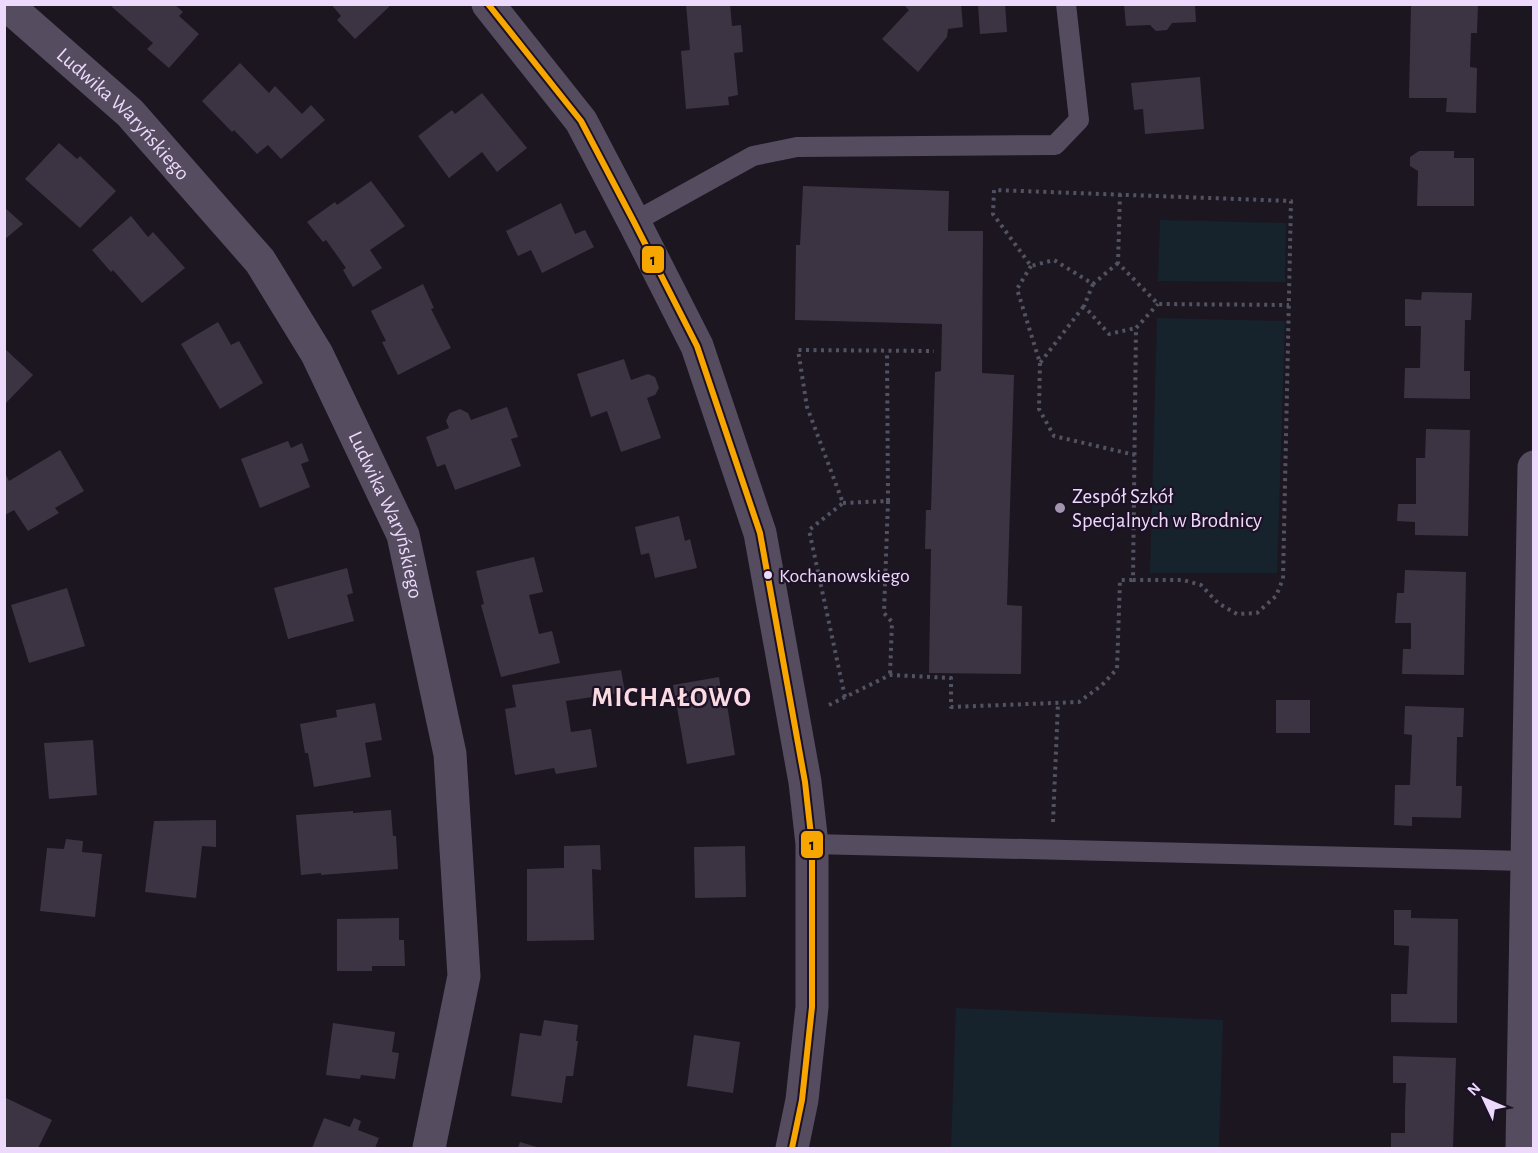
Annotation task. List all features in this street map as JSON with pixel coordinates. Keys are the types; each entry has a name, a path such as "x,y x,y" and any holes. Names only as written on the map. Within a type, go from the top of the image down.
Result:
{"street":[{"path":"488,4 582,121 634,222 697,346 760,533 805,782 812,844 812,1007 802,1100 792,1149"},
{"name":"Ludwika Waryńskiego","path":"4,5 15,12 130,113 260,261 317,354 403,535 450,754 464,976 429,1149"},
{"path":"1522,1149 1529,873 1533,467"}],"lane":[{"path":"634,222 753,156 797,147 1055,145 1079,120 1066,4"},
{"path":"812,844 1529,873"}],"path":[{"path":"827,706 890,675 951,678 951,707 1079,702 1102,685 1117,669 1120,580 1183,580 1201,585 1218,603 1237,614 1257,613 1276,596 1283,579 1292,201 994,190 993,214 1031,266"},
{"path":"1120,194 1118,263 1158,304 1289,305"},
{"path":"1093,284 1054,260 1031,266 1017,289 1040,363 1039,409 1054,436 1135,454"},
{"path":"1040,363 1084,306 1093,284 1118,263"},
{"path":"1084,306 1109,334 1136,328 1158,304"},
{"path":"1133,580 1136,328"},
{"path":"843,503 807,407 798,350 934,351"},
{"path":"887,351 888,501 884,613 892,622 890,675"},
{"path":"845,697 809,530 843,503 888,501"},
{"path":"1053,829 1058,703"}],"shaded area":[{"path":"1160,220 1286,223 1285,282 1158,281"},
{"path":"1157,318 1285,321 1277,573 1150,573"},
{"path":"956,1008 1223,1020 1219,1148 951,1148"}],"building":[{"path":"113,4 174,4 183,12 179,16 199,34 169,68 147,49 153,43 112,7"},
{"path":"331,4 392,4 355,39 337,20 341,16"},
{"path":"686,4 730,4 732,26 741,25 743,52 734,53 738,95 728,97 729,105 686,109 681,51 690,50"},
{"path":"903,4 961,4 963,27 948,29 947,37 918,72 882,39 909,10"},
{"path":"978,4 1005,4 1007,32 980,34"},
{"path":"1124,4 1195,4 1196,22 1172,23 1167,30 1156,31 1150,25 1126,26"},
{"path":"1411,4 1478,4 1477,33 1471,33 1470,67 1477,68 1476,113 1446,112 1447,98 1409,98"},
{"path":"240,63 269,93 275,86 302,114 311,105 325,120 281,159 268,145 257,154 202,101"},
{"path":"1200,77 1204,129 1145,134 1143,109 1134,110 1131,83"},
{"path":"482,93 527,148 497,172 482,152 449,178 418,136 452,110 455,114"},
{"path":"59,143 77,159 80,156 116,191 80,228 25,179"},
{"path":"1419,151 1454,151 1454,158 1474,158 1474,206 1417,206 1418,171 1410,166 1410,157"},
{"path":"371,181 405,226 370,250 382,268 353,287 343,270 346,268 326,240 323,242 307,222 335,202 337,205"},
{"name":"Zespół Szkół Specjalnych w Brodnicy","path":"803,186 949,191 948,231 983,231 982,373 1014,375 1007,605 1022,606 1021,674 929,673 931,549 925,549 926,510 931,510 935,372 941,371 942,324 795,320 796,245 800,245"},
{"path":"561,203 575,234 585,230 594,247 542,273 531,250 518,256 506,231"},
{"path":"4,207 23,224 4,240"},
{"path":"131,216 148,237 153,232 185,268 142,303 92,250"},
{"path":"423,284 434,308 431,309 451,348 398,375 382,342 386,341 371,311"},
{"path":"1422,292 1472,293 1471,320 1465,320 1464,371 1470,371 1470,399 1404,398 1405,368 1420,368 1421,326 1405,326 1405,299 1421,300"},
{"path":"218,322 231,345 239,341 263,383 220,409 181,344"},
{"path":"4,348 33,375 4,405"},
{"path":"624,359 631,380 648,374 655,377 659,388 655,395 647,398 661,438 621,452 607,411 591,417 577,374"},
{"path":"507,407 518,437 511,439 521,466 455,490 445,464 437,467 426,437 449,428 446,421 450,413 460,409 468,413 471,420"},
{"path":"1426,429 1470,430 1468,536 1415,535 1415,522 1397,521 1398,504 1416,504 1416,458 1425,458"},
{"path":"288,441 291,448 302,443 309,461 301,464 310,487 260,508 241,459"},
{"path":"60,450 84,491 55,508 59,513 28,531 14,510 5,515 5,473 9,481"},
{"path":"679,516 685,541 690,539 697,568 655,578 649,553 641,555 635,527"},
{"path":"534,557 543,592 529,595 539,634 552,631 560,663 501,677 481,605 484,604 476,571"},
{"path":"347,568 353,593 347,595 354,621 288,639 274,588"},
{"path":"1405,570 1466,572 1464,675 1402,674 1403,649 1411,649 1411,623 1395,623 1397,593 1404,593"},
{"path":"67,588 85,646 29,663 11,605"},
{"path":"621,670 625,692 566,701 571,732 591,729 597,767 556,774 554,768 515,775 505,709 516,707 512,685"},
{"path":"719,677 723,704 727,704 735,755 687,764 673,685"},
{"path":"1276,700 1310,700 1310,733 1276,733"},
{"path":"375,703 382,740 365,743 371,777 314,787 300,724 337,717 336,710"},
{"path":"1405,706 1464,708 1463,737 1457,737 1456,786 1462,786 1461,818 1412,817 1412,826 1394,825 1395,785 1410,785 1412,735 1404,734"},
{"path":"93,740 97,795 49,799 44,743"},
{"path":"391,810 393,836 396,836 398,869 301,875 296,815"},
{"path":"216,820 216,847 202,846 196,898 145,892 154,821"},
{"path":"66,839 83,841 82,852 102,854 95,917 40,911 47,848 64,849"},
{"path":"600,845 601,870 592,869 594,940 527,941 527,869 564,868 564,846"},
{"path":"745,846 746,897 695,898 694,847"},
{"path":"1394,910 1411,910 1411,918 1458,919 1457,1023 1391,1022 1391,994 1407,994 1409,946 1394,945"},
{"path":"399,918 399,940 404,940 405,966 372,966 372,971 337,971 337,919"},
{"path":"544,1020 578,1025 573,1076 566,1076 562,1103 511,1096 520,1033 541,1036"},
{"path":"333,1023 395,1032 392,1052 399,1053 395,1079 361,1075 360,1079 326,1075"},
{"path":"694,1035 740,1042 733,1093 687,1086"},
{"path":"1393,1056 1456,1058 1453,1148 1391,1148 1391,1133 1405,1133 1406,1083 1393,1083"},
{"path":"4,1097 52,1120 38,1148 4,1148"},
{"path":"324,1118 350,1127 354,1118 361,1121 358,1130 379,1138 375,1148 312,1148"},
{"path":"520,1142 540,1148 518,1148"}],"transit line":[{"name":"1","path":"488,4 581,121 634,222 697,346 760,533 805,782 812,844 812,1007 802,1100 792,1148"}],"place":[{"name":"Zespół Szkół Specjalnych w Brodnicy","path":"1060,508"},
{"name":"Kochanowskiego","path":"768,575"}],"district":[{"name":"MICHAŁOWO","path":"672,697"}]}
